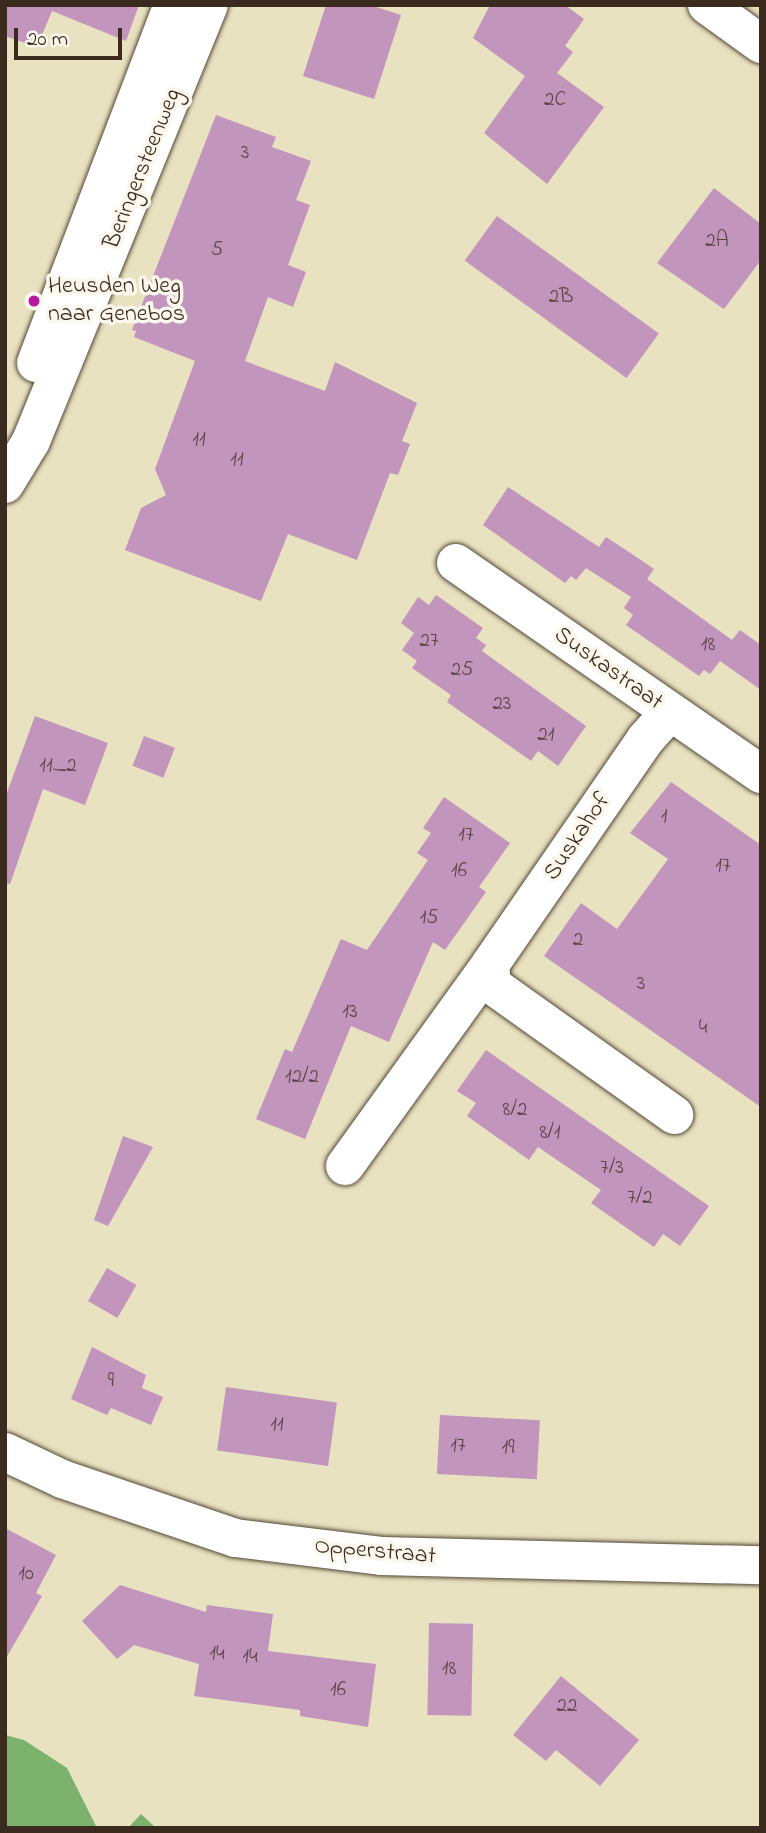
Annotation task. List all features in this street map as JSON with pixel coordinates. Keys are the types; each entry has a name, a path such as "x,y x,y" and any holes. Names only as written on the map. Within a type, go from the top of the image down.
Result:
{"street":[{"name":"Beringersteenweg","path":"5,451 173,5"},
{"name":"Beringersteenweg","path":"5,484 31,441 209,5"},
{"path":"707,5 761,44"},
{"name":"Suskastraat","path":"456,564 761,774"},
{"name":"Suskahof","path":"345,1166 490,965 645,740 670,712"},
{"path":"490,965 492,985 674,1115"},
{"name":"Opperstraat","path":"5,1452 62,1479 236,1538 380,1556 761,1564"}],"green space":[{"path":"5,1735 24,1740 67,1768 97,1828 5,1828"},
{"path":"141,1814 156,1828 128,1828"}],"building":[{"path":"5,5 139,5 126,41 52,11 37,47 5,36"},
{"path":"326,5 370,5 401,15 374,99 303,76"},
{"path":"490,5 565,5 584,19 565,46 573,52 557,73 604,107 547,184 484,133 525,76 473,38"},
{"path":"216,115 276,137 272,147 311,161 296,200 310,205 288,265 306,272 293,307 268,297 245,361 325,391 335,362 417,403 402,441 410,444 398,475 390,473 357,560 288,534 261,601 125,550 141,508 166,495 155,469 195,361 134,337 136,331 132,330"},
{"path":"714,188 761,224 761,260 724,309 657,263"},
{"path":"497,216 659,334 626,378 465,260"},
{"path":"508,487 599,547 606,537 654,569 647,579 732,640 740,630 761,645 761,690 720,661 710,674 704,670 699,676 626,625 633,615 624,608 631,597 586,568 576,580 571,576 565,583 483,525"},
{"path":"436,595 483,628 476,638 486,645 482,651 586,726 558,766 538,751 531,761 447,702 451,695 412,668 417,661 402,650 414,633 401,623 418,597 429,605"},
{"path":"35,716 108,743 85,805 43,789 10,884 5,883 5,798"},
{"path":"144,736 175,748 163,778 133,766"},
{"path":"671,782 761,845 761,1107 544,956 581,903 617,929 668,859 630,833"},
{"path":"444,797 510,843 479,887 486,892 445,950 433,942 389,1042 351,1026 305,1139 256,1119 285,1049 292,1052 341,939 367,950 428,860 417,853 431,833 423,828"},
{"path":"486,1050 709,1206 680,1246 663,1234 654,1247 591,1203 601,1190 538,1147 529,1160 467,1116 476,1103 457,1091"},
{"path":"123,1136 153,1147 108,1226 94,1220"},
{"path":"107,1268 136,1285 117,1318 88,1301"},
{"path":"92,1347 146,1375 142,1388 163,1397 151,1425 111,1408 107,1415 71,1399"},
{"path":"226,1387 337,1403 328,1466 217,1450"},
{"path":"440,1415 540,1420 537,1479 437,1474"},
{"path":"5,1528 56,1555 36,1593 42,1596 5,1660"},
{"path":"120,1585 206,1612 207,1605 273,1614 268,1651 376,1664 368,1727 300,1716 300,1710 194,1696 199,1664 134,1645 117,1659 82,1621"},
{"path":"429,1623 473,1624 471,1716 427,1715"},
{"path":"561,1676 639,1740 600,1786 556,1750 546,1761 513,1735"}],"place":[{"name":"Heusden Weg naar Genebos","path":"34,301"}]}
